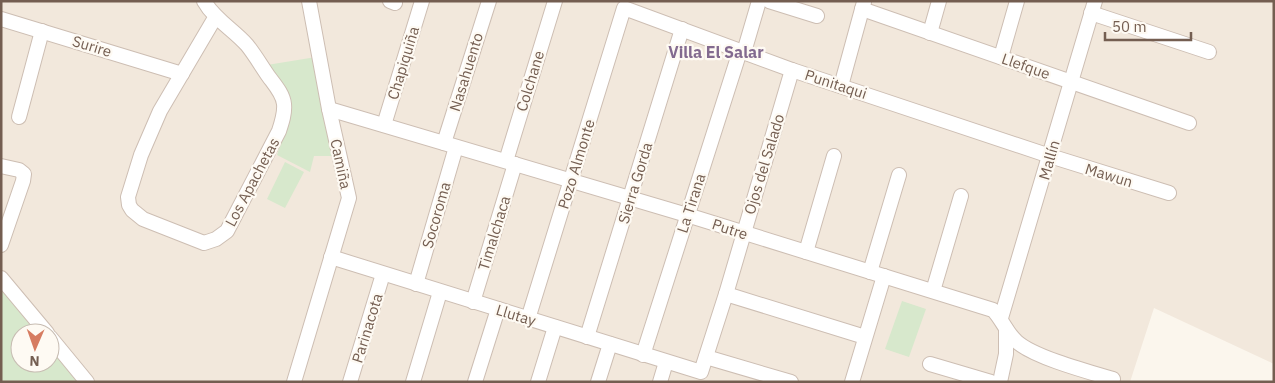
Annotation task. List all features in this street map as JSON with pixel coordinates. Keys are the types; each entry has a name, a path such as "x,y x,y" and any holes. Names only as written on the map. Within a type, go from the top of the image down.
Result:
{"street":[{"name":"Los Apachetas","path":"204,1 209,9 246,44 280,92 284,104 284,113 279,130 226,231 216,239 204,243 143,219 132,210 128,197 145,143 166,98 216,16"},
{"name":"Camiña","path":"294,382 349,198 329,109 309,1"},
{"name":"Chapiquiña","path":"384,125 422,1"},
{"name":"Nasahuento","path":"450,145 488,1"},
{"name":"Colchane","path":"511,163 555,1"},
{"name":"La Tirana","path":"643,355 758,1"},
{"path":"769,1 818,16"},
{"path":"930,33 939,1"},
{"path":"1001,57 1017,1"},
{"path":"841,86 863,5"},
{"name":"Llefque","path":"863,5 930,33 1189,122"},
{"path":"1093,7 1209,52"},
{"name":"Mallín","path":"1000,382 1006,354 1003,323 1093,7"},
{"name":"Punitaqui","path":"624,8 792,70 1050,156"},
{"name":"Pozo Almonte","path":"528,319 624,8"},
{"name":"Surire","path":"1,18 182,74"},
{"name":"Sierra Gorda","path":"587,337 682,29"},
{"path":"19,117 42,31"},
{"name":"Ojos del Salado","path":"701,372 792,70"},
{"name":"Putre","path":"329,109 687,215 993,310 1016,341 1028,349 1085,377 1113,379"},
{"name":"Socoroma","path":"416,284 450,145"},
{"path":"806,252 834,156"},
{"name":"Mawun","path":"1050,156 1169,193"},
{"name":"Timalchaca","path":"474,302 511,163"},
{"path":"1,166 19,170 24,174 1,245"},
{"path":"870,272 899,176"},
{"path":"934,291 961,196"},
{"name":"Llutay","path":"331,257 701,372"},
{"name":"Parinacota","path":"350,382 383,274"},
{"path":"852,382 884,276"},
{"path":"1,278 39,323"},
{"path":"413,382 440,292"},
{"path":"726,294 866,337"},
{"path":"475,382 498,310"},
{"path":"538,382 555,327"},
{"path":"598,382 610,344"},
{"path":"60,349 87,382"},
{"path":"706,357 791,382"},
{"path":"660,382 666,362"},
{"path":"930,364 991,382"}],"shaded area":[{"path":"1,1 1274,1 1274,364 1154,308 1130,382 1,382"}],"green space":[{"path":"316,57 333,156 314,156 310,172 277,155 289,117 267,65"},
{"path":"285,162 304,172 285,208 267,199"},
{"path":"1,290 30,323 10,323 10,373 60,373 60,358 80,382 1,382"},
{"path":"902,301 926,309 909,357 885,349"}],"district":[{"name":"Villa El Salar","path":"716,52"}]}
